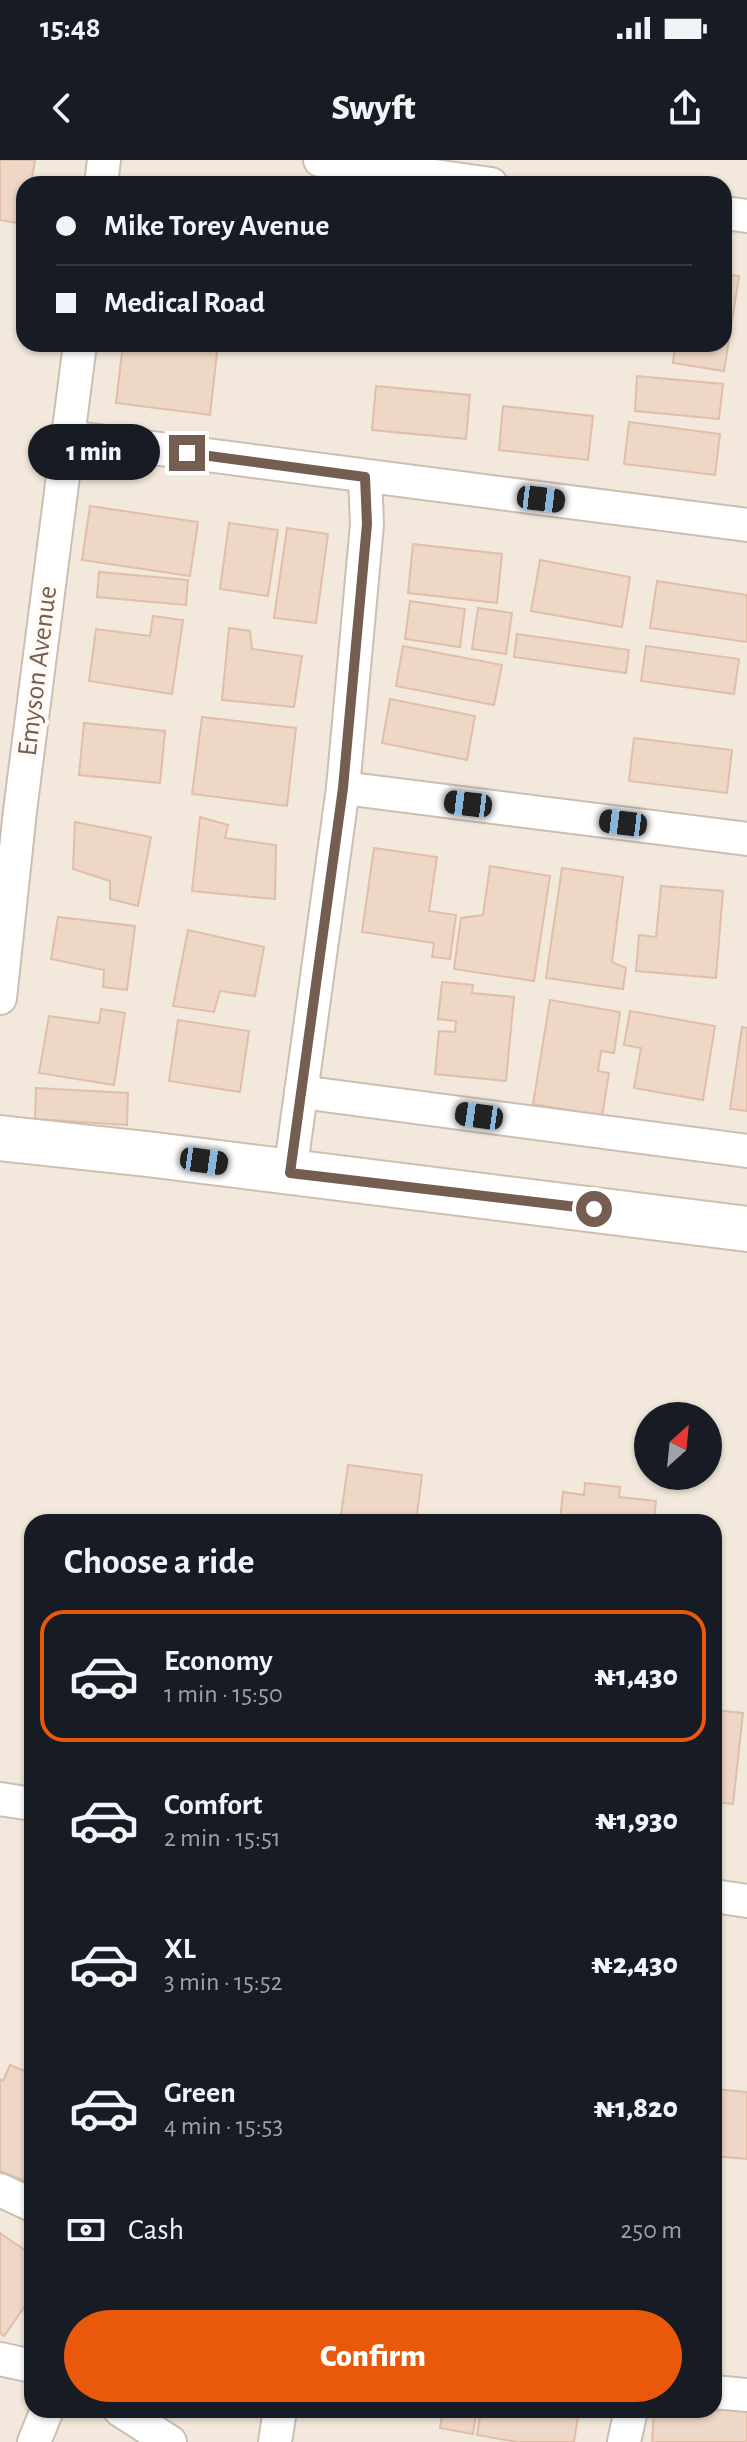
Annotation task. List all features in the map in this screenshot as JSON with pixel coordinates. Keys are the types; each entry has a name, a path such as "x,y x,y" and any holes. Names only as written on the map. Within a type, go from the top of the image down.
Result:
{"main road":[{"path":"0,1138 747,1229"}],"street":[{"path":"320,160 434,176"},
{"name":"Emyson Avenue","path":"0,998 10,810 79,352"},
{"path":"68,437 747,525"},
{"path":"290,1173 343,788 367,524 365,477"},
{"path":"343,788 747,839"},
{"path":"301,1092 747,1151"},
{"path":"0,1799 24,1803"},
{"path":"722,1897 747,1901"},
{"path":"0,2190 24,2201"},
{"path":"0,2359 24,2364"},
{"path":"722,2393 747,2395"},
{"path":"34,2442 44,2418"},
{"path":"132,2418 170,2442"},
{"path":"275,2442 279,2418"},
{"path":"624,2442 629,2418"}],"shaded area":[{"path":"0,160 747,160 747,2442 0,2442"}],"building":[{"path":"0,160 35,160 32,176 16,176 16,223 0,220"},
{"path":"732,275 739,276 732,320"},
{"path":"122,352 217,352 210,415 116,403"},
{"path":"674,352 727,352 724,371 673,363"},
{"path":"637,376 723,384 719,419 635,411"},
{"path":"376,386 470,395 466,439 372,430"},
{"path":"503,406 593,416 588,460 499,450"},
{"path":"629,422 720,434 715,475 624,464"},
{"path":"90,506 198,522 190,576 82,560"},
{"path":"229,523 278,530 268,596 220,589"},
{"path":"287,528 328,534 316,623 274,618"},
{"path":"413,544 502,554 497,603 408,593"},
{"path":"540,560 630,577 622,627 531,611"},
{"path":"99,572 188,580 186,605 97,597"},
{"path":"657,581 747,595 747,642 650,628"},
{"path":"410,601 465,609 460,647 405,639"},
{"path":"478,608 512,613 506,654 472,649"},
{"path":"153,616 183,620 172,694 89,681 96,629 150,636"},
{"path":"229,628 250,631 252,649 302,656 294,707 222,700"},
{"path":"517,634 629,650 626,673 514,657"},
{"path":"403,646 502,665 494,705 396,686"},
{"path":"646,646 739,659 734,694 641,681"},
{"path":"390,699 475,716 467,760 382,743"},
{"path":"202,717 296,728 287,806 192,794"},
{"path":"84,723 165,731 160,783 79,775"},
{"path":"634,738 732,750 727,793 629,781"},
{"path":"200,817 228,825 225,838 276,845 275,899 192,891"},
{"path":"75,822 151,837 138,906 110,899 110,881 73,869"},
{"path":"374,848 437,857 429,911 456,915 450,959 432,957 434,943 362,932"},
{"path":"490,866 550,876 534,981 454,969 461,918 483,915"},
{"path":"562,868 623,877 612,962 626,968 623,989 546,978"},
{"path":"661,886 723,891 716,978 636,971 639,935 656,937"},
{"path":"58,917 135,926 127,990 103,987 104,970 51,959"},
{"path":"188,930 264,947 255,996 220,991 214,1012 173,1006"},
{"path":"442,982 473,985 472,993 514,997 506,1081 435,1074 439,1031 455,1032 456,1021 438,1019"},
{"path":"550,1000 620,1012 614,1053 601,1051 598,1071 609,1073 602,1116 533,1104"},
{"path":"101,1009 125,1013 114,1085 39,1073 49,1016 99,1023"},
{"path":"630,1011 715,1026 703,1100 634,1088 641,1048 624,1045"},
{"path":"178,1020 249,1031 240,1092 169,1081"},
{"path":"742,1027 747,1028 747,1111 730,1109"},
{"path":"36,1088 128,1093 127,1125 35,1119"},
{"path":"348,1465 422,1475 417,1514 341,1514"},
{"path":"585,1483 620,1487 619,1497 656,1501 655,1514 561,1514 563,1492 584,1495"},
{"path":"722,1711 743,1713 733,1804 722,1803"},
{"path":"10,2065 24,2071 24,2181 0,2171 0,2079 3,2081"},
{"path":"722,2090 747,2092 747,2159 722,2157"},
{"path":"0,2233 24,2250 24,2307 4,2336 0,2333"},
{"path":"722,2409 747,2411 747,2442 652,2442 654,2418 722,2418"},
{"path":"442,2418 476,2418 473,2434 440,2428"},
{"path":"480,2418 578,2418 574,2442 517,2442 477,2435"}],"route":[{"path":"187,453 365,477 367,524 343,788 290,1173 594,1209"}]}
